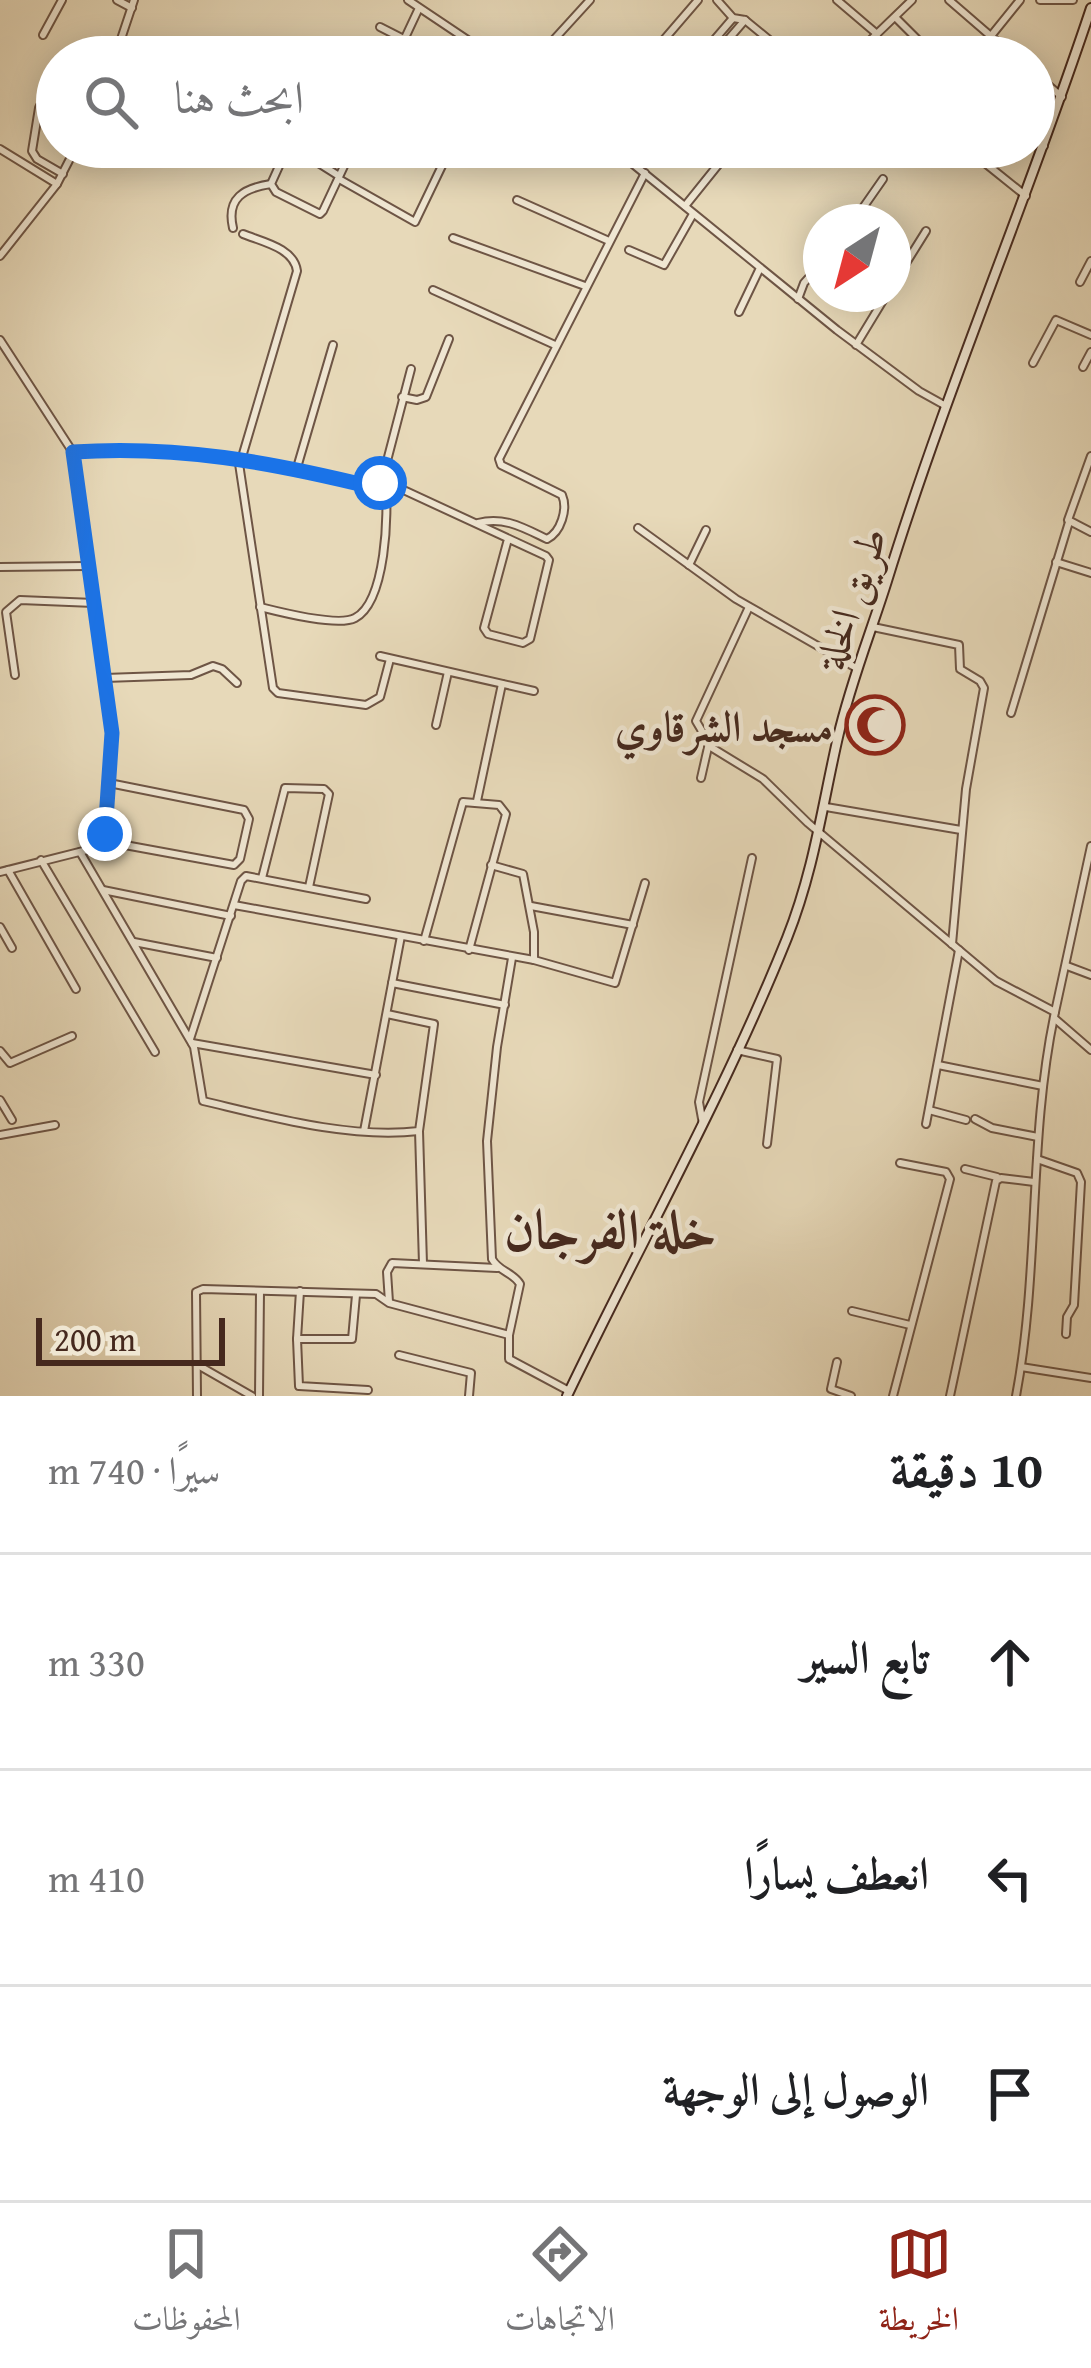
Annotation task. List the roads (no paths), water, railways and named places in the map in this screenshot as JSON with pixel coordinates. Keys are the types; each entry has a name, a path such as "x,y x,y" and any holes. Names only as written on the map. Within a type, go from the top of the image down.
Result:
{"street":[{"path":"43,35 62,0"},
{"path":"117,0 133,4 122,36"},
{"path":"408,0 462,36"},
{"path":"557,36 590,0"},
{"path":"667,36 698,0"},
{"path":"717,0 733,18 745,20 764,36"},
{"path":"838,0 877,34 912,0"},
{"path":"949,0 991,36 1020,0"},
{"path":"1040,0 1072,0"},
{"path":"406,36 419,8"},
{"name":"طريق الخلة","path":"1055,116 1091,8"},
{"path":"895,17 914,36"},
{"path":"718,36 733,18"},
{"path":"731,36 745,20"},
{"path":"380,27 395,36"},
{"path":"1055,91 1062,97"},
{"path":"0,149 57,184"},
{"path":"53,168 63,174"},
{"path":"0,256 66,168"},
{"path":"271,184 278,168"},
{"path":"325,168 413,223 440,168"},
{"path":"271,184 276,192 320,214 343,168"},
{"path":"639,168 856,345 946,406"},
{"path":"685,206 716,168"},
{"path":"991,168 1026,196"},
{"name":"طريق الخلة","path":"568,1393 703,1124 787,937 821,834 838,737 859,669 946,406 1036,168"},
{"path":"475,524 507,522 547,539 560,524 562,495 499,461 645,173"},
{"path":"866,204 884,179"},
{"path":"233,229 230,211 236,198 271,184"},
{"path":"517,200 608,241"},
{"path":"629,250 664,266 693,214"},
{"path":"911,255 926,231"},
{"path":"243,234 289,254 297,272 240,457 269,681 278,693 374,704 391,659"},
{"path":"453,238 585,286"},
{"path":"1080,282 1091,261"},
{"path":"739,312 760,268"},
{"path":"433,290 555,345"},
{"path":"798,298 803,290"},
{"path":"856,345 876,312"},
{"path":"1033,363 1056,320 1091,335"},
{"path":"403,397 426,397 449,339"},
{"path":"0,340 73,452 106,679 112,733 103,841 95,850 4,871 76,988"},
{"path":"296,471 333,345"},
{"path":"1083,367 1091,352"},
{"path":"260,607 329,620 359,616 375,588 384,548 388,505 383,481 411,369"},
{"path":"73,452 157,449 240,457 372,487 383,481"},
{"path":"1011,713 1091,456"},
{"path":"383,481 508,539 549,560 530,639 523,643 488,634 484,628 508,539"},
{"path":"1069,522 1091,532"},
{"path":"638,528 749,607 859,669"},
{"path":"689,566 706,530"},
{"path":"1057,562 1091,573"},
{"path":"0,567 87,566"},
{"path":"15,675 10,605 20,600 94,602"},
{"path":"749,607 696,721 709,746 763,779 956,947 1007,988 1055,1015 1091,1050"},
{"path":"873,628 959,645 960,669 982,683 962,830 956,947 926,1124"},
{"path":"380,656 534,691"},
{"path":"106,679 191,675 213,666 237,683"},
{"path":"436,725 448,672"},
{"path":"477,801 502,684"},
{"path":"701,778 709,746"},
{"path":"103,841 234,865 240,859 250,819 244,810 110,783"},
{"path":"262,878 285,788 324,789 329,794 309,887"},
{"path":"424,941 462,803 499,805 506,811 469,950"},
{"path":"826,808 962,830"},
{"path":"1016,1396 1028,1321 1043,1086 1091,846"},
{"path":"80,852 191,1041 199,1060 203,1101 364,1131 419,1131"},
{"path":"703,1124 699,1102 752,858"},
{"path":"41,860 155,1052"},
{"path":"491,865 523,874 534,960"},
{"path":"191,1041 243,878 366,899"},
{"path":"234,905 534,960 615,982 645,883"},
{"path":"103,890 231,916"},
{"path":"1081,899 1091,902"},
{"path":"529,906 633,925"},
{"path":"0,927 12,948"},
{"path":"364,1131 401,936"},
{"path":"134,942 217,958"},
{"path":"497,1268 492,1259 487,1141 512,958"},
{"path":"1066,966 1091,975"},
{"path":"392,983 505,1006"},
{"path":"387,1014 434,1024 419,1131 423,1264"},
{"path":"0,1051 10,1063 72,1036"},
{"path":"191,1041 376,1075"},
{"path":"737,1050 777,1059 767,1144"},
{"path":"938,1065 1043,1086"},
{"path":"0,1100 12,1120"},
{"path":"929,1110 965,1120"},
{"path":"975,1119 992,1128 1039,1137"},
{"path":"0,1135 55,1125"},
{"path":"1036,1159 1077,1173 1081,1181 1074,1305 1066,1334"},
{"path":"893,1396 950,1179 946,1172 901,1163"},
{"path":"965,1169 1034,1182"},
{"path":"950,1396 996,1181 1001,1178"},
{"path":"389,1303 388,1265 497,1268 515,1276 520,1284 509,1359 568,1393"},
{"path":"197,1396 197,1291 376,1294 389,1303 509,1335"},
{"path":"196,1364 256,1396 260,1291"},
{"path":"300,1291 299,1386 330,1392 368,1390"},
{"path":"298,1339 352,1339 356,1294"},
{"path":"852,1311 910,1325"},
{"path":"399,1355 471,1373 469,1396"},
{"path":"837,1363 831,1388 851,1396"},
{"path":"1022,1366 1091,1378"}],"place":[{"name":"مسجد الشرقاوي","path":"875,725"}],"district":[{"name":"خلة الفرجان","path":"610,1228"}]}
